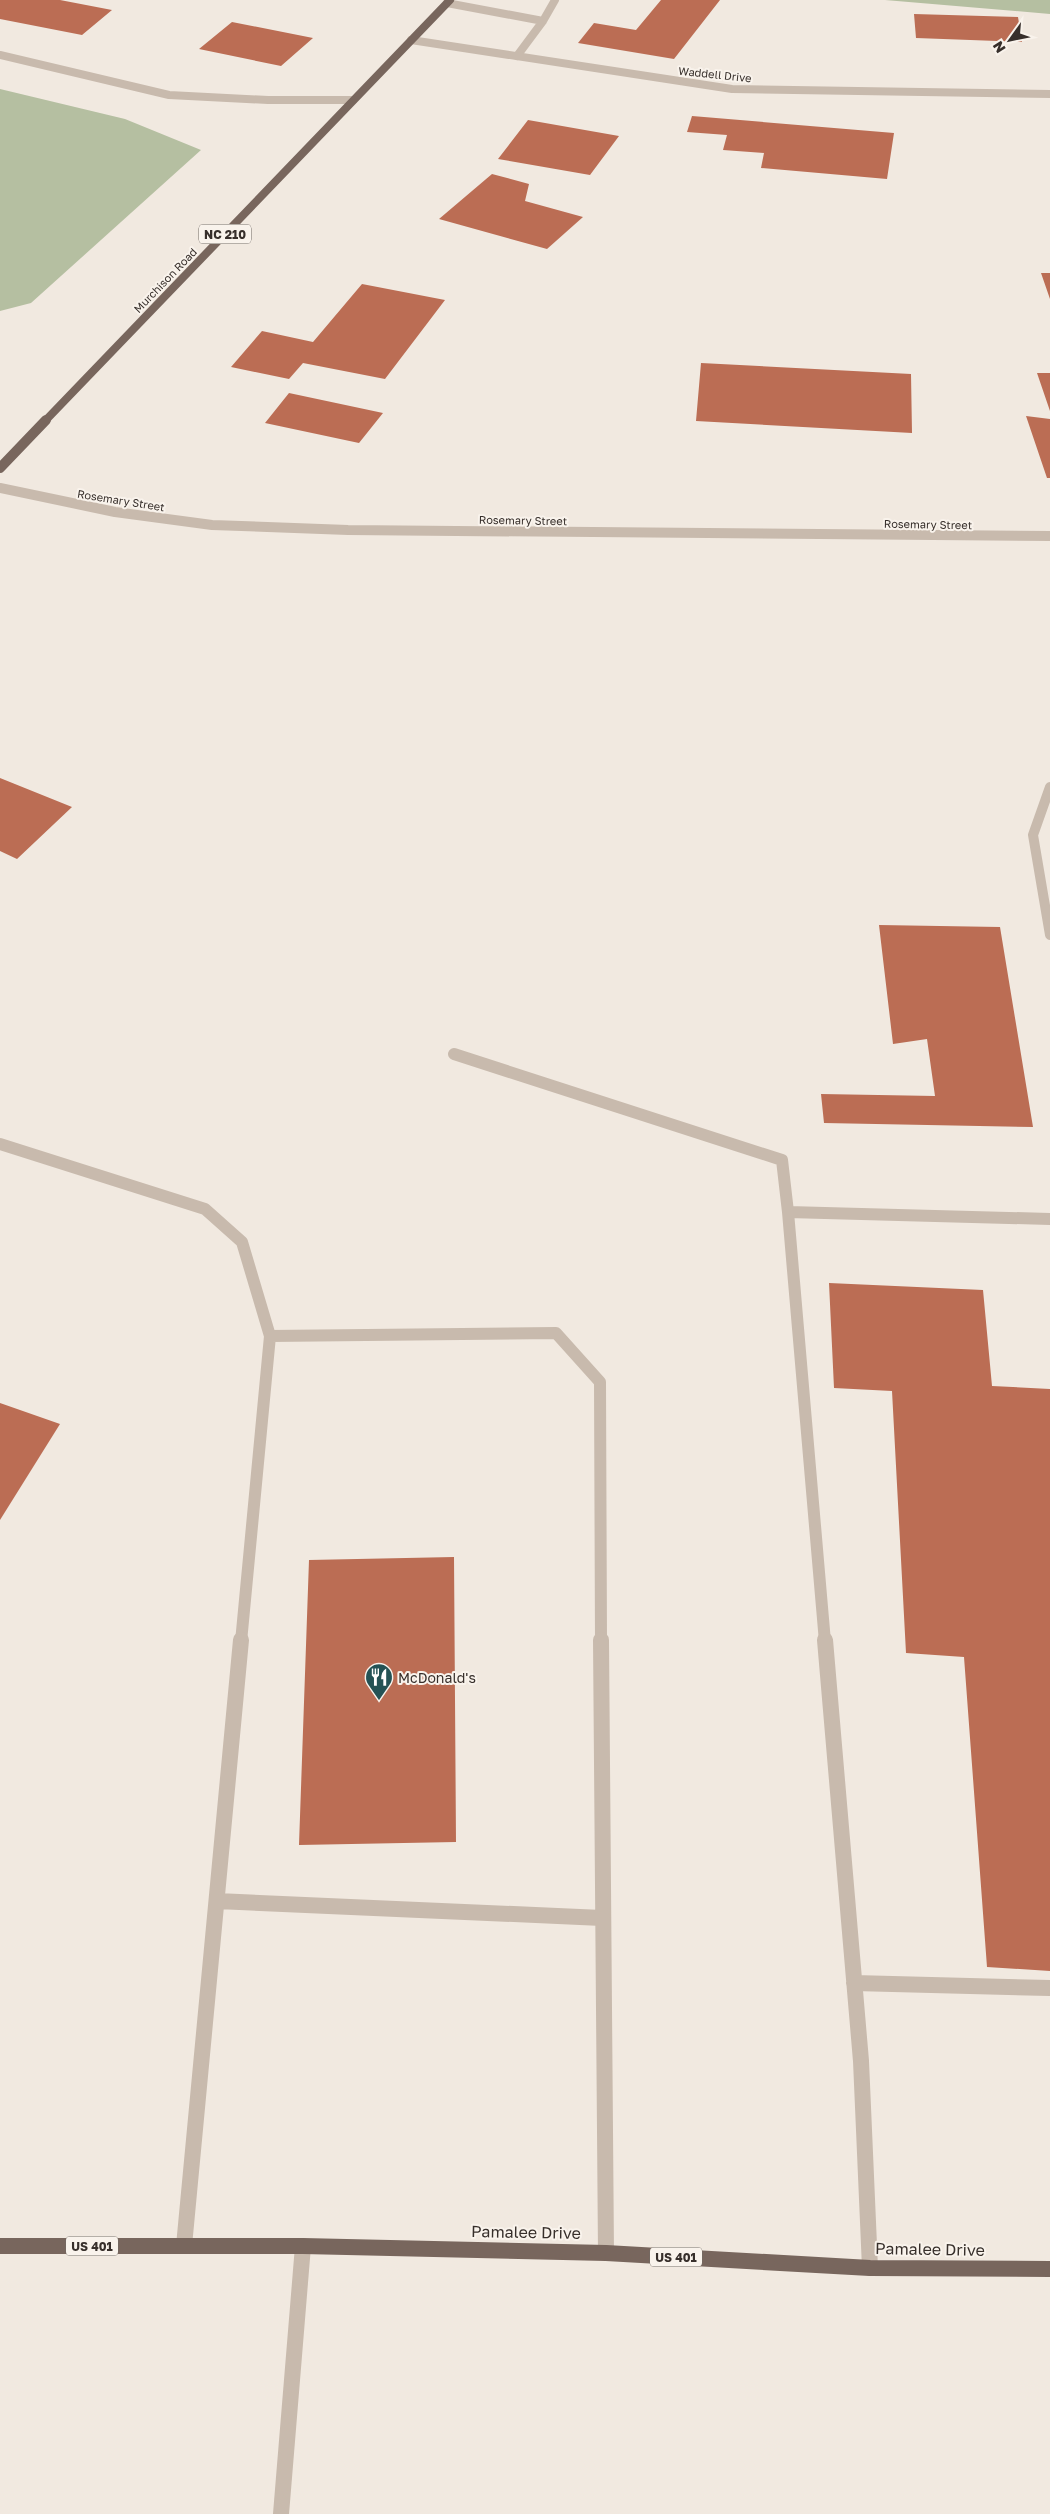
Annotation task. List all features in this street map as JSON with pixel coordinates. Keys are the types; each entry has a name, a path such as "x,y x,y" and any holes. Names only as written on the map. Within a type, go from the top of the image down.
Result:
{"main road":[{"name":"Murchison Road","path":"0,468 448,2"},
{"name":"Pamalee Drive","path":"0,2246 303,2246 606,2253 870,2268 1050,2269"}],"street":[{"path":"517,56 543,21 554,0"},
{"path":"448,2 543,21"},
{"name":"Waddell Drive","path":"411,40 732,89 1050,94"},
{"path":"0,55 169,95 268,100 353,100"},
{"name":"Rosemary Street","path":"0,488 115,512 212,524 348,530 1050,536"},
{"path":"1050,787 1032,835 1050,935"},
{"path":"454,1054 782,1160 861,2061 870,2268"},
{"path":"0,1144 205,1209 242,1242 270,1336 184,2246"},
{"path":"788,1212 1050,1219"},
{"path":"270,1336 556,1333 600,1382 602,1918 606,2253"},
{"path":"217,1901 602,1918"},
{"path":"854,1983 1050,1988"},
{"path":"281,2514 303,2246"}],"green space":[{"path":"885,0 1050,0 1050,14"},
{"path":"0,89 125,119 201,150 31,303 0,311"}],"building":[{"path":"0,0 60,0 112,10 82,35 0,19"},
{"path":"661,0 720,0 674,59 578,43 594,23 636,30"},
{"path":"914,14 1018,17 1022,42 916,38"},
{"path":"232,22 313,38 281,66 199,49"},
{"path":"692,116 894,133 887,179 761,168 764,153 723,150 727,135 687,132"},
{"path":"528,120 619,136 590,175 498,159"},
{"path":"492,174 529,184 525,201 583,217 547,249 439,219"},
{"path":"1041,273 1050,273 1050,299"},
{"path":"362,284 445,300 385,379 303,363 289,379 231,367 262,331 313,342"},
{"path":"701,363 911,374 912,433 696,421"},
{"path":"1037,373 1050,373 1050,411"},
{"path":"289,393 383,413 359,443 265,423"},
{"path":"1026,416 1050,419 1050,478 1047,478"},
{"path":"0,778 72,807 17,859 0,851"},
{"path":"879,925 1000,927 1033,1127 824,1123 821,1094 935,1096 927,1039 893,1044"},
{"path":"829,1283 983,1290 992,1386 1050,1389 1050,1971 987,1967 964,1657 906,1653 892,1391 834,1388"},
{"path":"0,1403 60,1424 0,1520"},
{"name":"McDonald's","path":"454,1557 456,1842 299,1845 309,1560"}],"place":[{"name":"McDonald's","path":"379,1701"}]}
